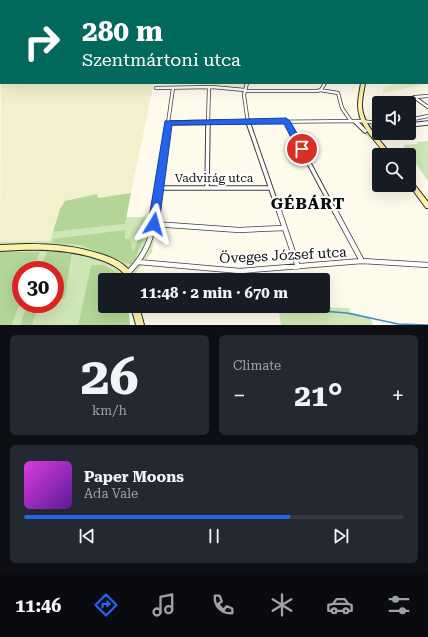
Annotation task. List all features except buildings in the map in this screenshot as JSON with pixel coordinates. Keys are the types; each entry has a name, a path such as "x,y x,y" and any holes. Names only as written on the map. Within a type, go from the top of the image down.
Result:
{"main road":[{"path":"363,84 360,106 365,121 384,148"},
{"path":"416,190 428,206"},
{"path":"0,248 69,247 95,254 119,265 128,273"},
{"path":"137,313 140,325"}],"street":[{"path":"247,84 245,90 248,122 298,267"},
{"path":"320,90 324,84"},
{"path":"207,188 209,87"},
{"path":"156,88 209,87 245,90 320,90 338,93 342,108 353,121 365,131"},
{"path":"128,273 138,262 147,248 154,224 173,88"},
{"path":"428,96 413,98 428,107"},
{"path":"416,119 428,116"},
{"path":"168,123 286,121 372,122"},
{"path":"286,121 362,261"},
{"path":"416,124 428,123"},
{"name":"Vadvirág utca","path":"158,188 270,188"},
{"path":"154,224 239,230 284,228"},
{"name":"Öveges József utca","path":"138,262 230,270 298,267 362,261 428,265"}],"shaded area":[{"path":"1,84 154,84 131,193 98,198 97,194 50,241 0,242"},
{"path":"199,84 250,84 247,93 211,87 199,87"},
{"path":"394,84 426,84 383,93 383,87"}],"green space":[{"path":"358,113 364,113 367,121 372,121 372,140 349,120 358,120"},
{"path":"428,141 428,181 416,164 416,148 405,148 403,145 418,144 417,142"},
{"path":"131,193 125,224 53,232 60,209 65,201 97,194 98,198"},
{"path":"126,217 157,217 152,252 136,273 109,273 91,265 78,325 32,325 38,313 64,313 64,299 72,254 48,250 43,261 36,261 40,252 0,252 0,242 50,241 53,232 125,224","holes":["125,231 125,239 133,251 136,248 138,236 140,249 131,265 80,245 71,244"]},
{"path":"125,230 125,239 130,239 133,251 142,232 144,237 135,260 131,265 80,245 52,243 53,239"},
{"path":"48,250 72,254 65,298 64,261 43,261"},
{"path":"0,252 40,252 36,261 12,261 12,313 16,313 12,325 0,325"},
{"path":"91,265 105,265 116,273 98,273 98,313 129,313 130,325 78,325"},
{"path":"330,307 349,308 350,312 370,317 373,325 281,325 279,313 330,313"},
{"path":"16,313 24,313 20,325 12,325"},
{"path":"24,313 38,313 32,325 20,325"}],"waterway":[{"path":"330,312 347,313 398,324 428,325"}],"district":[{"name":"GÉBÁRT","path":"308,203"}],"route":[{"path":"154,224 168,123 286,121 302,149"}]}
